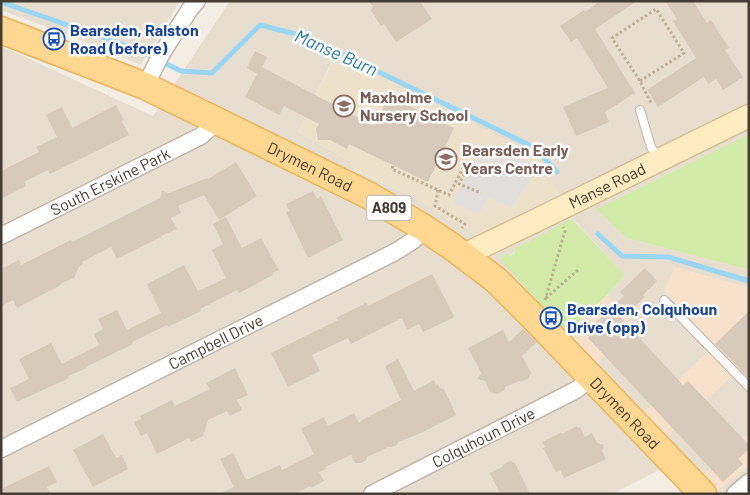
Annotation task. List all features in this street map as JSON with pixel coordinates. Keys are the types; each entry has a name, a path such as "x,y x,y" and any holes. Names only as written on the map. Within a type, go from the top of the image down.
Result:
{"main road":[{"name":"Drymen Road","path":"1,30 149,79 215,120 368,195 424,228 464,255 496,280 540,307 592,378 703,494"}],"street":[{"path":"149,79 162,53 190,8 197,1"},
{"name":"Manse Road","path":"464,255 749,116"},
{"name":"South Erskine Park","path":"1,236 201,136 210,128 215,120"},
{"name":"Campbell Drive","path":"1,449 395,252 414,240 424,228"},
{"name":"Colquhoun Drive","path":"372,494 576,390 592,378"},
{"path":"735,494 749,482"}],"lane":[{"path":"640,110 651,147 659,160"},
{"path":"664,300 749,387"}],"path":[{"path":"640,81 684,53 656,10 612,38 640,81 651,104 640,110"},
{"path":"393,166 392,169 449,195 465,164 468,165 459,184 481,193"},
{"path":"540,307 565,231 554,212"},
{"path":"540,307 578,270"}],"shaded area":[{"path":"1,1 180,1 141,65 1,10"},
{"path":"230,1 749,1 749,134 596,209 626,238 749,270 749,288 674,267 749,382 749,433 704,475 718,490 749,465 749,494 685,494 663,468 612,494 1,494 1,46 153,116","holes":["334,57 389,81 538,156 409,195 354,170 351,162 298,132","573,219 625,275 607,295 635,327 597,363 543,307 503,255 508,256 515,252 514,249"]},
{"name":"Bearsden Early Years Centre","path":"335,57 389,81 538,156 563,202 480,238 409,195 354,169 351,162 298,132"},
{"path":"481,144 502,148 524,159 534,173 512,208 489,198 478,214 453,202"},
{"path":"674,267 749,288 749,382 664,291"},
{"path":"607,295 635,327 597,363 568,332"},
{"path":"708,351 732,376 667,437 644,412"},
{"path":"749,433 749,465 718,490 704,475"}],"green space":[{"path":"749,134 749,270 626,238 596,209"},
{"path":"572,219 625,275 568,332 501,260 503,255 507,253 509,256 515,253 514,249"}],"building":[{"path":"369,1 420,1 432,19 396,42 384,24 381,26 370,9 373,7"},
{"path":"600,1 637,1 595,29 635,93 605,112 609,122 576,136 563,107 608,88 577,38 571,42 560,26"},
{"path":"665,1 693,1 707,23 711,20 729,48 725,50 743,77 723,90 716,79 708,84 704,77 658,107 647,90 696,58 673,21 677,19"},
{"path":"255,51 267,57 262,67 374,126 389,96 454,128 428,182 349,144 347,149 330,140 318,140 316,129 319,124 284,106 279,115 245,97 257,74 247,68"},
{"path":"116,105 129,135 50,174 48,170 24,182 26,186 1,199 1,171 39,152 36,147 57,137 46,115 62,107 72,128"},
{"path":"236,162 257,196 219,220 204,195 178,206 181,213 171,218 177,229 117,259 111,247 82,262 83,264 79,267 74,278 61,285 17,308 13,300 1,306 1,269 19,260 21,265 71,240 72,242 160,198 162,191 169,193 208,179"},
{"path":"313,191 317,199 321,196 343,240 308,258 286,212 289,211 286,204"},
{"path":"226,217 242,248 261,238 279,270 239,293 237,290 200,309 201,311 132,342 133,344 68,376 69,378 17,402 10,388 29,379 19,359 51,343 62,364 99,345 94,334 103,329 98,319 117,310 127,330 161,313 147,284 184,265 198,291 226,278 212,250 223,244 213,224"},
{"path":"645,268 657,281 643,295 645,297 622,319 683,385 688,381 749,445 749,449 738,459 743,464 723,482 585,333 624,296 620,292"},
{"path":"432,274 454,316 453,318 423,332 419,324 407,330 402,318 351,344 348,338 312,355 320,371 288,387 271,353 338,320 336,318 366,303 368,306"},
{"path":"749,311 749,379 715,344"},
{"path":"523,329 537,342 522,356 531,373 528,379 505,387 504,391 497,394 490,392 485,381 477,379 481,373 468,348 503,330 509,342"},
{"path":"398,359 414,391 434,380 436,385 438,384 440,388 444,389 456,415 398,442 397,445 367,457 361,463 355,463 351,455 325,467 326,469 319,472 324,481 295,494 219,494 234,487 220,459 233,453 246,480 280,465 282,470 314,454 301,429 324,417 328,426 354,413 359,423 401,400 385,366"},
{"path":"235,368 248,395 237,400 242,410 230,416 227,411 208,420 203,436 191,442 189,438 157,454 147,433 141,436 134,422 141,419 140,416 172,400 175,406 210,389 206,383"},
{"path":"577,426 578,428 580,427 585,437 592,433 597,443 604,445 602,451 606,459 564,478 560,470 556,472 543,448 545,447 542,442"},
{"path":"103,434 116,458 122,455 128,469 93,487 73,450"},
{"path":"510,461 515,463 530,494 500,494 490,473"},
{"path":"49,466 57,482 47,487 50,494 1,494 1,489"}],"waterway":[{"name":"Manse Burn","path":"1,2 136,49 181,71 212,73 260,25 307,37 535,148 557,172"},
{"name":"Manse Burn","path":"598,234 622,256 668,257 749,281"}],"place":[{"name":"Bearsden, Ralston Road (before)","path":"54,39"},
{"name":"Maxholme Nursery School","path":"344,106"},
{"name":"Bearsden Early Years Centre","path":"446,159"},
{"name":"Bearsden, Colquhoun Drive (opp)","path":"551,318"}]}
